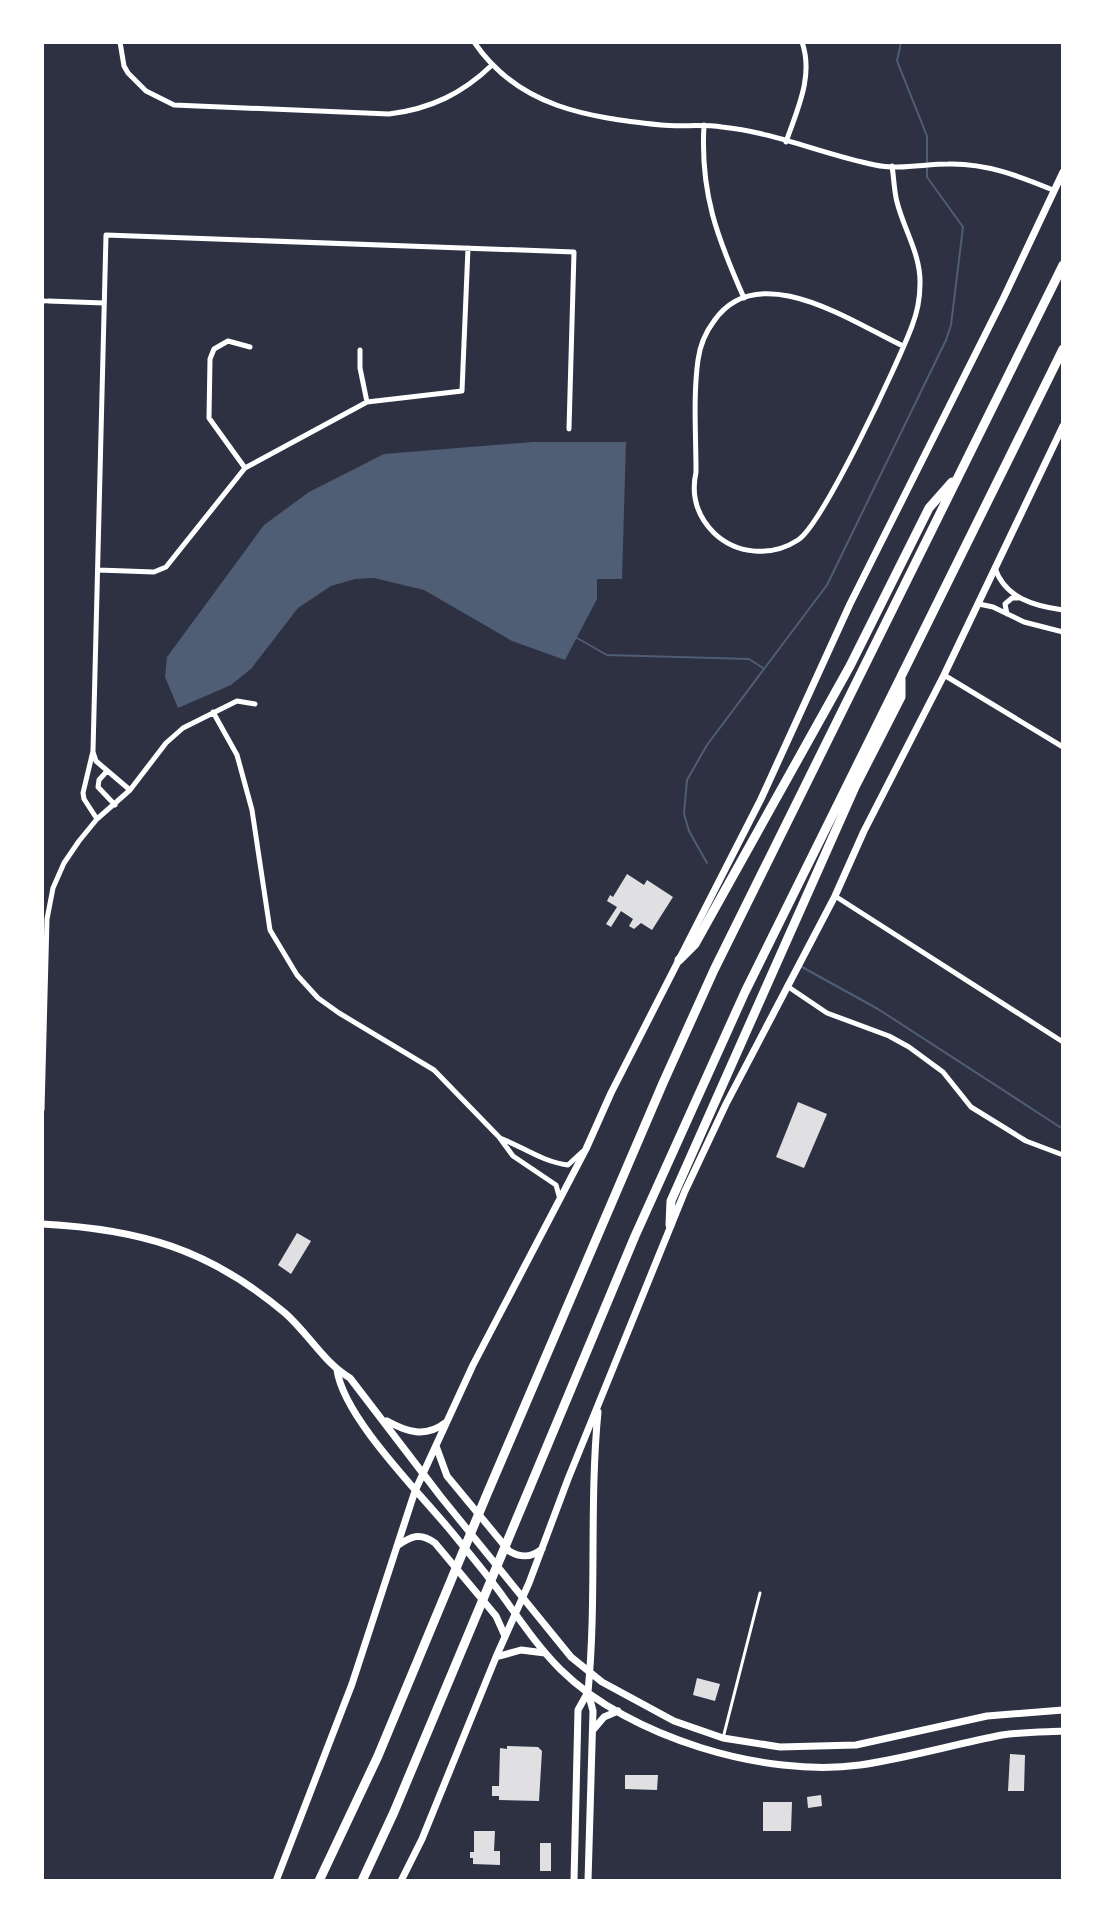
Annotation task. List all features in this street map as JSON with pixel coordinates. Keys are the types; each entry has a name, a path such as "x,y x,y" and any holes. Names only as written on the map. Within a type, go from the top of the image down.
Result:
{"highway":[{"path":"319,1881 378,1756 656,1097 708,984 1063,265"},
{"path":"362,1881 394,1812 635,1236 739,1006 1063,349"},
{"path":"679,960 695,944 835,693 929,508 962,470"},
{"path":"670,1225 671,1201 855,787 901,697 901,675"}],"main road":[{"path":"276,1881 352,1684 423,1473 473,1365 586,1149 761,799 850,604 1063,172"},
{"path":"401,1881 422,1839 496,1657 523,1600 670,1225 726,1104 835,896 1063,426"},
{"path":"42,1224 121,1233 168,1243 211,1261 240,1278 288,1316 337,1370 350,1378 571,1657 633,1700 674,1721 723,1738 780,1747 856,1745 1003,1714 1063,1710"},
{"path":"337,1370 339,1387 367,1429 546,1653 588,1692 668,1736 736,1757 786,1765 857,1765 1004,1735 1063,1731"},
{"path":"588,1881 593,1730 593,1711 588,1692 593,1455 599,1402"},
{"path":"382,1419 421,1434 438,1429 447,1422"},
{"path":"436,1446 447,1476 509,1551 524,1557 535,1554 543,1547"},
{"path":"397,1546 417,1535 435,1543 496,1616 505,1636"},
{"path":"496,1657 521,1650 546,1653"},
{"path":"574,1881 578,1710 588,1692"},
{"path":"593,1730 604,1717 618,1711"},
{"path":"1003,1714 1004,1735"},
{"path":"856,1745 857,1765"}],"street":[{"path":"120,42 124,66 146,91 174,105 222,108 389,114 411,112 458,93 473,84 492,65"},
{"path":"474,42 492,65 540,99 569,111 600,118 742,130 838,158 878,166 978,165 1053,190"},
{"path":"786,142 806,75 802,42"},
{"path":"704,125 702,161 706,194 744,298"},
{"path":"892,166 897,203 920,273 917,310 903,346 862,435 809,531 800,539 782,548 760,551 738,547 707,526 696,502 693,483 696,472 697,376 703,339 721,311 756,292 788,295 810,301 903,346"},
{"path":"97,819 83,793 93,751 106,235 574,252 569,429"},
{"path":"98,570 154,572 166,567 245,468 367,402 462,391 468,248"},
{"path":"45,301 104,303"},
{"path":"245,468 209,418 210,359 214,349 228,341 250,347"},
{"path":"360,350 360,368 367,402"},
{"path":"995,568 1002,585 1019,597 1063,610"},
{"path":"1007,614 1005,607 1008,600 1019,597"},
{"path":"978,604 1039,627 1063,632"},
{"path":"944,675 1063,747"},
{"path":"42,1110 49,909 53,888 64,863 97,819 130,790 166,743 183,728 237,701 255,704"},
{"path":"213,712 237,755 252,810 270,930 297,975 328,1005 434,1070 499,1137 513,1156 556,1185 560,1199"},
{"path":"93,751 96,761 130,790"},
{"path":"107,771 99,780 98,787 115,805"},
{"path":"835,896 1063,1042"},
{"path":"787,986 827,1013 889,1036 909,1047 943,1072 971,1107 1026,1141 1063,1155"},
{"path":"499,1137 551,1163 568,1165 586,1149"}],"lane":[{"path":"723,1738 760,1593"}],"water":[{"path":"533,442 626,442 622,579 597,579 597,599 565,660 512,641 424,590 374,578 355,579 331,586 298,608 251,669 231,685 178,708 165,677 167,657 264,525 309,492 384,454"}],"building":[{"path":"627,874 644,885 647,880 673,897 652,930 641,923 634,929 629,926 633,919 621,911 611,927 606,924 617,907 607,901 610,895 613,897"},
{"path":"798,1102 827,1114 804,1168 776,1157"},
{"path":"297,1233 311,1241 291,1274 278,1265"},
{"path":"697,1678 720,1684 715,1701 693,1695"},
{"path":"507,1746 538,1747 542,1751 539,1801 499,1800 499,1796 492,1796 492,1786 499,1786 500,1748 507,1749"},
{"path":"1010,1754 1025,1755 1024,1791 1008,1791"},
{"path":"625,1775 658,1775 657,1790 625,1789"},
{"path":"821,1795 822,1806 808,1808 807,1797"},
{"path":"763,1802 792,1802 791,1831 763,1831"},
{"path":"474,1831 495,1831 494,1851 500,1851 500,1865 473,1864 470,1852 474,1852"},
{"path":"540,1843 551,1843 551,1871 540,1871"}],"waterway":[{"path":"901,42 897,61 927,136 927,162"},
{"path":"707,863 689,831 684,814 687,780 707,745 827,585 951,325 963,227 927,177 927,168"},
{"path":"577,638 607,655 749,659 763,668"},
{"path":"802,967 878,1009 1063,1129"}]}
